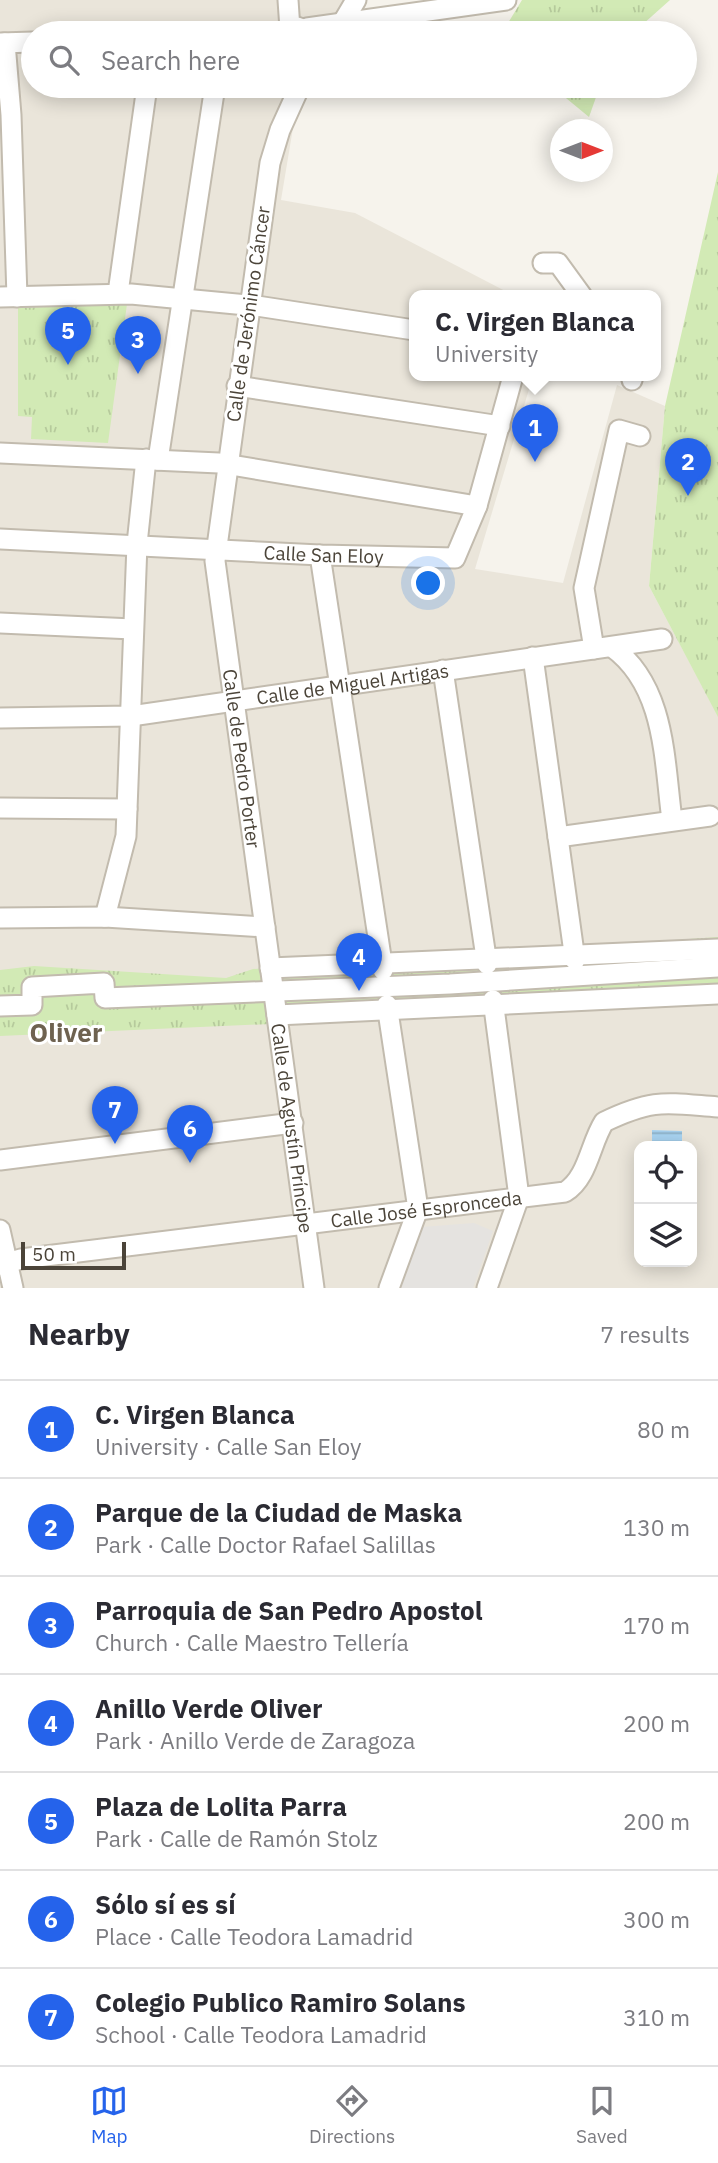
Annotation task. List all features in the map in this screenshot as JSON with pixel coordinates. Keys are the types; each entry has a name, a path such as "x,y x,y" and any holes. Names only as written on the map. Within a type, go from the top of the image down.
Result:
{"street":[{"path":"288,0 295,21"},
{"path":"343,21 356,0"},
{"path":"362,0 377,16"},
{"path":"360,21 377,16 506,0"},
{"path":"21,42 3,43 11,116 8,297 118,293 249,307 409,329"},
{"path":"118,293 145,98"},
{"path":"105,917 125,846 138,544 183,300 213,98"},
{"name":"Calle de Jerónimo Cáncer","path":"215,548 272,154 295,98"},
{"path":"543,263 554,262 562,266 578,290"},
{"name":"Calle San Eloy","path":"0,539 320,555 455,558 477,506 512,381"},
{"path":"237,386 500,426"},
{"path":"640,436 619,430 584,588 603,648 630,663 655,707 672,820"},
{"path":"0,453 226,464 477,506"},
{"name":"Calle de Pedro Porter","path":"215,548 215,575 270,968"},
{"path":"320,555 383,967"},
{"path":"0,623 133,629"},
{"name":"Calle de Miguel Artigas","path":"0,718 131,716 662,639"},
{"path":"533,657 575,958"},
{"path":"443,670 487,962"},
{"path":"0,808 127,809"},
{"path":"558,837 710,816"},
{"path":"0,918 105,917 265,926"},
{"path":"270,968 383,967 718,948"},
{"path":"0,1006 32,1005 32,987 104,983 105,998 274,992 718,967"},
{"name":"Calle de Agustín Príncipe","path":"270,968 314,1288"},
{"path":"277,1015 387,1007 718,994"},
{"path":"487,1288 519,1197 493,1002"},
{"path":"387,1007 418,1209 389,1288"},
{"name":"Calle José Espronceda","path":"4,1264 565,1192 573,1187 604,1122 623,1113 669,1101 718,1107"},
{"path":"0,1160 293,1124"},
{"path":"0,1230 4,1264 13,1288"}],"shaded area":[{"path":"0,0 359,0 344,21 21,21 21,98 298,98 281,200 355,213 503,290 409,290 409,381 531,381 475,569 563,583 617,385 665,406 649,586 718,716 718,1288 0,1288"},
{"path":"474,1223 493,1231 473,1288 399,1288 421,1227"}],"green space":[{"path":"522,0 670,0 646,21 509,21"},
{"path":"566,98 596,98 589,117"},
{"path":"718,172 718,717 649,586 665,406"},
{"path":"127,304 108,443 31,439 32,417 18,416 18,308"},
{"path":"718,937 718,1004 0,1036 0,970 34,966 226,978 253,969"}],"water":[{"path":"652,1130 682,1131 682,1141 652,1141"}],"place":[{"name":"Plaza de Lolita Parra","path":"68,365"},
{"name":"Parroquia de San Pedro Apostol","path":"138,374"},
{"name":"C. Virgen Blanca","path":"535,462"},
{"name":"Parque de la Ciudad de Maska","path":"688,496"},
{"name":"Anillo Verde Oliver","path":"359,991"},
{"name":"Colegio Publico Ramiro Solans","path":"115,1144"},
{"name":"Sólo sí es sí","path":"190,1163"}],"district":[{"name":"Oliver","path":"66,1033"}]}
